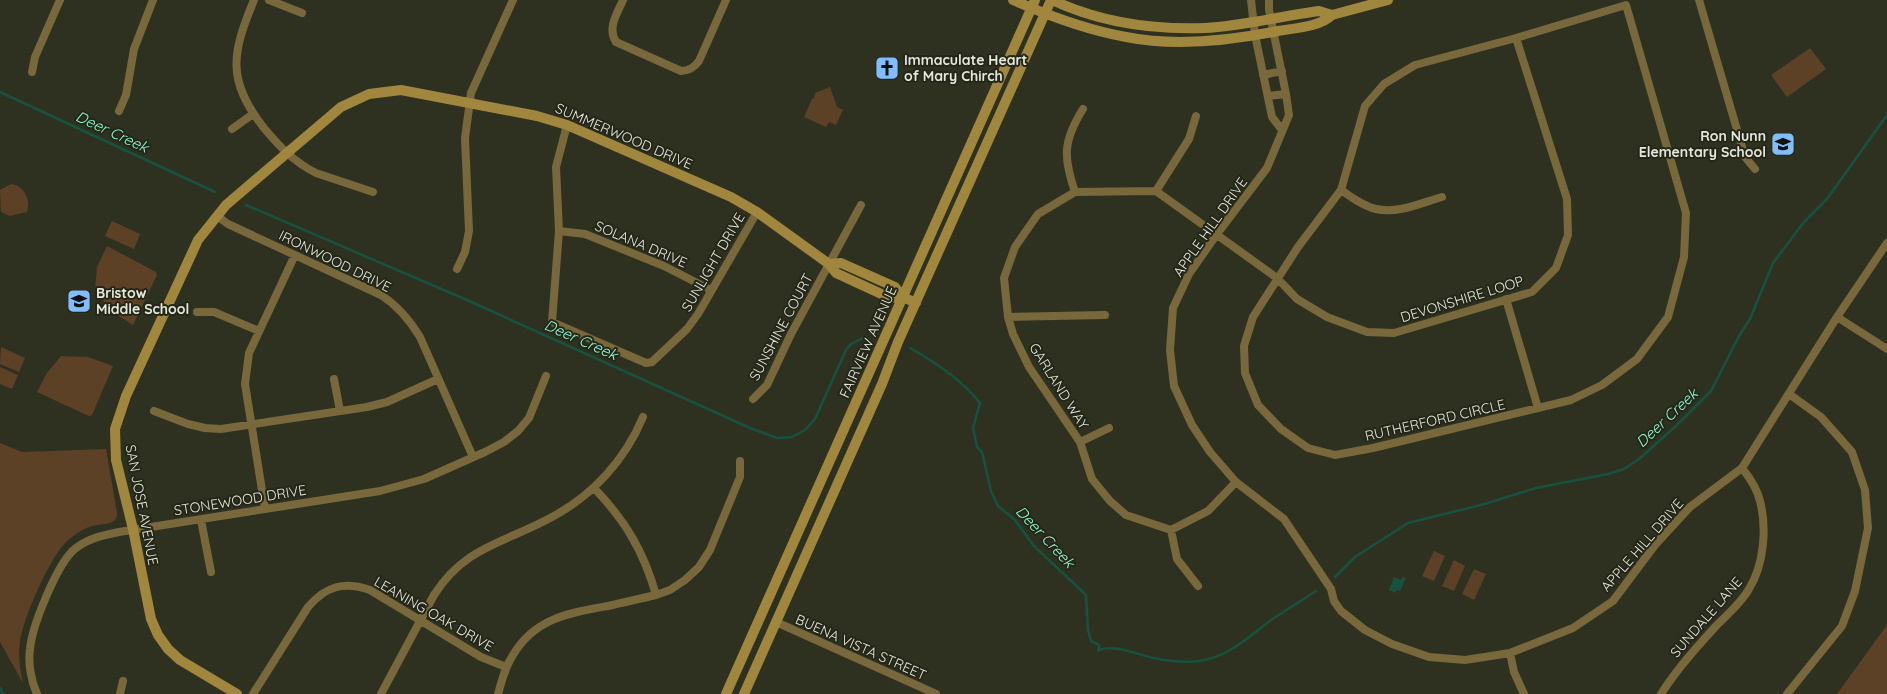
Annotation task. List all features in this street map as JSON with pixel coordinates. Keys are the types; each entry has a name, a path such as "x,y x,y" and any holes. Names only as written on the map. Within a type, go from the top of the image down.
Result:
{"street":[{"path":"32,72 35,57 60,0"},
{"path":"119,111 126,96 134,49 153,0"},
{"path":"254,0 239,40 236,59 240,87 253,114 286,153 316,173 373,192"},
{"path":"269,0 302,13"},
{"path":"456,269 465,252 469,231 465,138 471,93 512,0"},
{"path":"623,0 612,28 613,37 616,42 671,68 686,71 699,61 726,0"},
{"path":"1013,0 1033,4 1045,13 1081,26 1127,38 1207,42 1274,32 1326,21 1332,15 1388,0"},
{"path":"1052,0 1085,13 1129,24 1164,27 1206,28 1319,11 1332,15"},
{"name":"FAIRVIEW AVENUE","path":"744,694 916,302 1052,0"},
{"path":"1251,0 1255,35 1272,117 1282,130"},
{"name":"APPLE HILL DRIVE","path":"1269,0 1269,10 1289,115 1267,168 1189,274 1173,308 1170,350 1174,386 1192,424 1210,452 1236,482 1284,519 1331,589 1334,600 1342,610 1365,630 1392,644 1429,657 1465,660 1510,653 1574,628 1613,601 1656,545 1690,507 1742,468 1837,317 1887,243"},
{"path":"1699,0 1745,157 1755,169"},
{"name":"FAIRVIEW AVENUE","path":"726,694 1033,4"},
{"name":"RUTHERFORD CIRCLE","path":"1626,5 1686,213 1684,257 1668,317 1637,359 1602,385 1571,400 1373,448 1335,455 1308,448 1281,429 1258,406 1245,373 1244,346 1253,317 1277,278 1341,190 1365,106 1384,84 1415,65 1516,38 1626,5"},
{"name":"DEVONSHIRE LOOP","path":"1217,234 1277,278 1297,299 1327,317 1367,332 1394,333 1532,292 1556,268 1568,235 1567,199 1516,38"},
{"path":"1263,75 1282,71"},
{"name":"SUMMERWOOD DRIVE","path":"286,153 341,107 369,94 401,90 537,116 567,125 731,197 757,212 829,264 836,273 890,298 903,297 916,302"},
{"path":"1268,96 1286,94"},
{"path":"1083,109 1072,127 1067,148 1067,168 1075,192 1156,191 1217,234"},
{"path":"232,129 253,114"},
{"path":"1156,191 1189,139 1196,116"},
{"path":"559,231 556,166 567,125"},
{"name":"SAN JOSE AVENUE","path":"237,694 180,660 168,649 158,635 147,607 133,529 116,460 115,428 126,396 198,240 226,205 286,153"},
{"path":"1341,190 1376,209 1399,209 1442,196"},
{"name":"GARLAND WAY","path":"1075,192 1038,214 1015,247 1004,278 1008,317 1013,334 1029,367 1080,442 1092,479 1110,501 1126,514 1171,530"},
{"name":"SUNSHINE COURT","path":"754,399 767,385 791,334 862,205"},
{"name":"SUNLIGHT DRIVE","path":"559,231 552,322 646,363 652,362 687,329 698,314 757,212"},
{"name":"IRONWOOD DRIVE","path":"217,216 228,224 381,294 396,305 410,320 420,337 473,457"},
{"name":"SOLANA DRIVE","path":"559,231 585,234 664,266 711,290"},
{"path":"265,509 245,384 246,369 249,353 295,255"},
{"path":"1506,299 1538,408"},
{"path":"197,312 214,312 259,331"},
{"path":"1008,317 1104,315"},
{"path":"1837,317 1887,349"},
{"name":"STONEWOOD DRIVE","path":"38,694 30,669 30,649 33,632 63,562 75,548 86,541 100,535 133,529 201,520 401,486 424,478 504,442 518,431 528,418 546,376"},
{"path":"334,379 340,411"},
{"path":"154,411 188,424 221,429 367,407 387,402 438,379"},
{"path":"1787,694 1842,626 1855,592 1868,528 1865,490 1852,452 1821,417 1789,394"},
{"path":"381,694 442,581 452,570 486,546 552,518 594,488 627,448 643,417"},
{"path":"1080,442 1109,428"},
{"path":"498,694 506,667 522,641 533,631 564,614 656,595 670,590 699,567 710,550 740,477 740,461"},
{"name":"SUNDALE LANE","path":"1661,694 1684,660 1749,590 1759,567 1763,543 1763,518 1760,500 1752,480 1742,468"},
{"path":"1198,586 1177,559 1171,530 1208,510 1236,482"},
{"path":"594,488 612,507 635,542 649,569 656,595"},
{"path":"201,520 210,572"},
{"name":"LEANING OAK DRIVE","path":"253,694 315,598 328,589 343,586 357,585 370,590 481,657 506,667"},
{"name":"BUENA VISTA STREET","path":"776,622 936,694"},
{"path":"1510,653 1514,672 1524,694"},
{"path":"120,694 123,680"}],"shaded area":[{"path":"1810,48 1826,69 1787,97 1771,75"},
{"path":"830,87 837,107 843,110 836,125 829,122 826,127 804,117 815,93"},
{"path":"11,184 23,190 28,203 27,212 10,216 1,212 0,190"},
{"path":"112,221 140,234 134,249 105,236"},
{"path":"107,246 156,272 157,275 133,325 111,311 95,290 97,267"},
{"path":"1,347 25,358 19,372 0,364"},
{"path":"61,356 88,357 113,366 92,415 89,416 37,392 47,373"},
{"path":"0,367 18,375 12,389 0,384"},
{"path":"0,443 22,452 106,449 117,513 113,522 89,527 74,535 60,549 45,574 22,631 19,652 23,683 0,642"},
{"path":"1434,551 1445,556 1434,581 1422,576"},
{"path":"1454,560 1465,566 1454,591 1442,586"},
{"path":"1474,569 1486,574 1474,600 1462,594"},
{"path":"1394,577 1401,580 1402,577 1406,578 1400,591 1397,590 1395,593 1389,590"},
{"path":"1887,625 1887,694 1837,694"}],"waterway":[{"name":"Deer Creek","path":"0,92 215,192"},
{"name":"Deer Creek","path":"1335,577 1355,557 1408,523 1481,505 1536,488 1608,474 1624,469 1639,459 1711,391 1739,336 1750,319 1773,263 1804,222 1827,199 1887,115"},
{"name":"Deer Creek","path":"246,205 467,300 750,428 777,438 792,437 805,430 815,419 846,350 851,344 863,338"},
{"name":"Deer Creek","path":"910,348 948,372 980,403 973,428 977,447 982,452 991,491 998,506 1015,520 1034,546 1086,595 1088,630 1091,641 1099,645 1098,651 1110,648 1153,658 1176,661 1193,662 1210,659 1230,650 1316,591"},
{"path":"0,688 3,694"}],"place":[{"name":"Immaculate Heart of Mary Chirch","path":"887,68"},
{"name":"Ron Nunn Elementary School","path":"1783,144"},
{"name":"Bristow Middle School","path":"79,301"}]}
